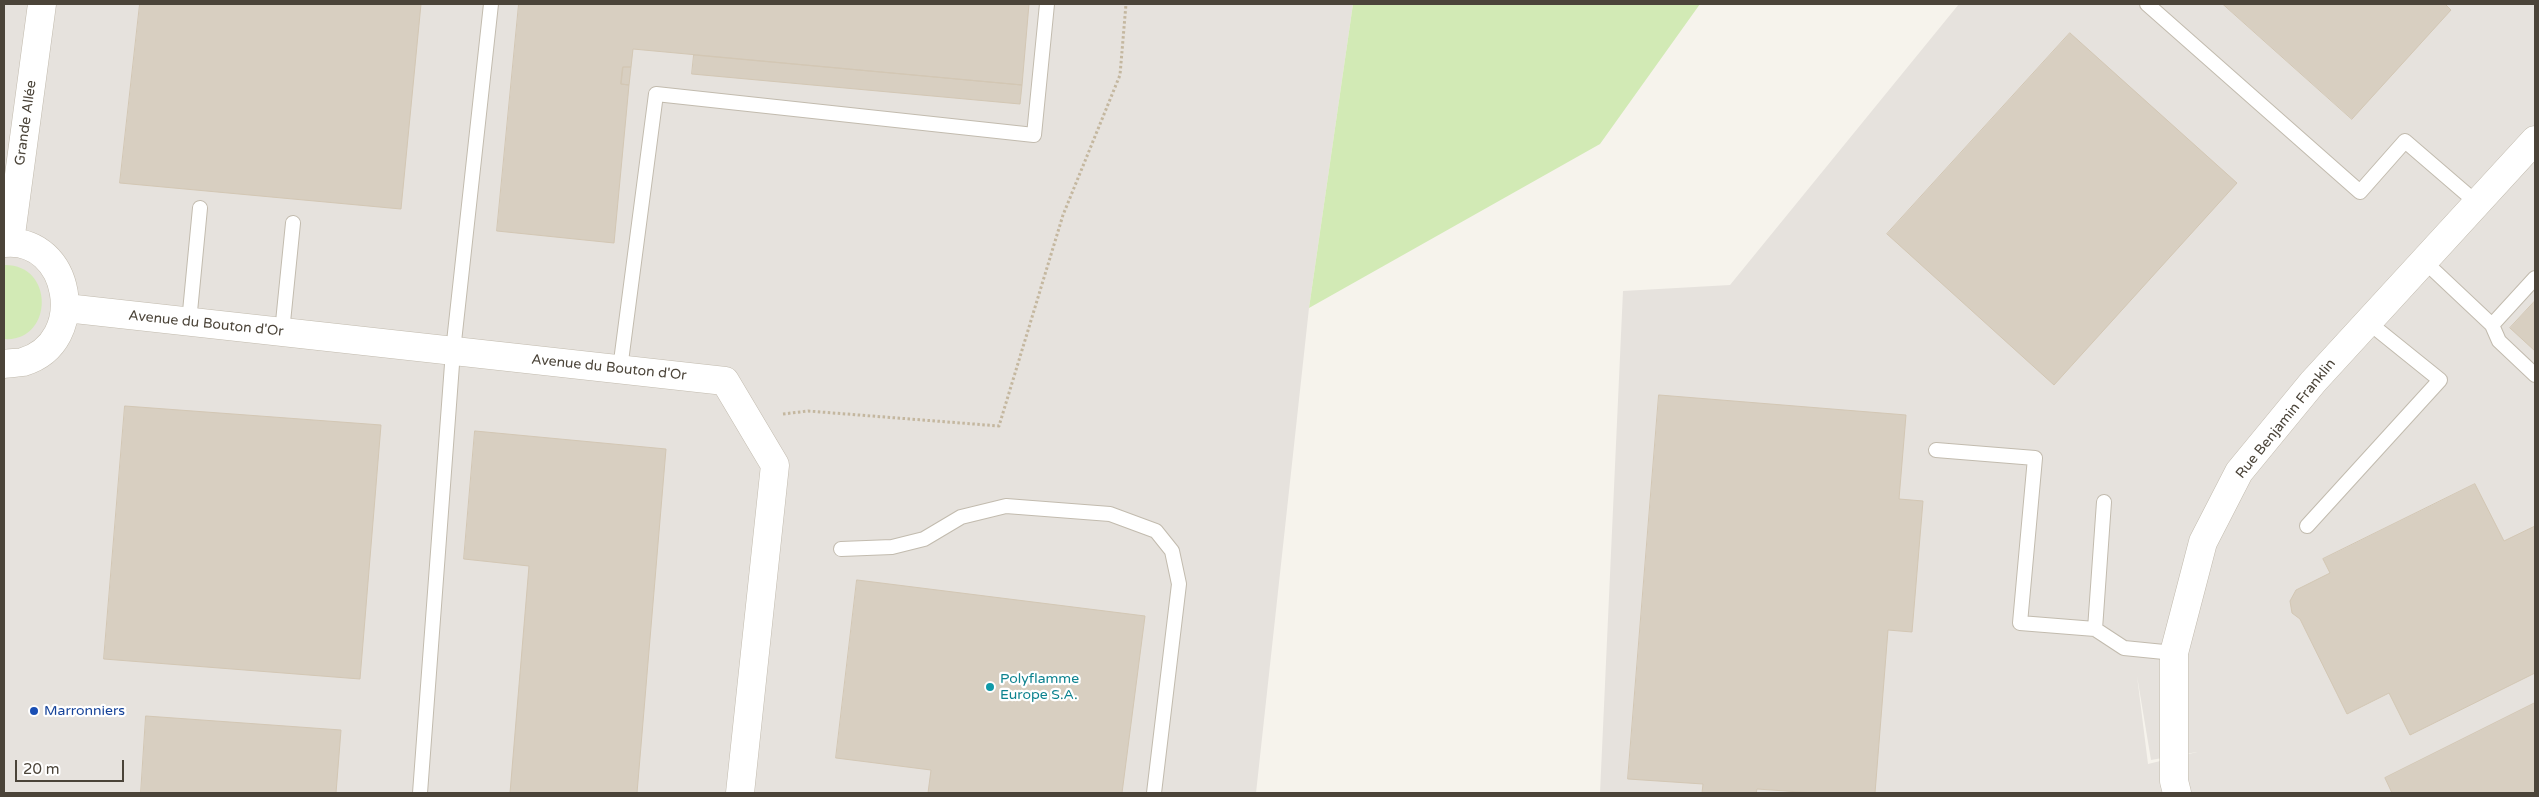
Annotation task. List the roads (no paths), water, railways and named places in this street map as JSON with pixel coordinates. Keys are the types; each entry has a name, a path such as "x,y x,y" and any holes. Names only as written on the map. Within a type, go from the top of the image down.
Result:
{"street":[{"name":"Grande Allée","path":"4,364 24,362 44,350 58,334 66,308 64,287 52,264 34,249 7,242 42,4"},
{"name":"Rue Benjamin Franklin","path":"2177,793 2174,781 2174,653 2203,542 2239,472 2313,382 2535,140"},
{"name":"Avenue du Bouton d'Or","path":"66,308 726,381 775,465 740,793"}],"lane":[{"path":"420,793 453,351 491,4"},
{"path":"620,370 656,94 1034,134 1047,4"},
{"path":"2147,4 2360,192 2405,140 2443,176 2476,203"},
{"path":"189,322 200,208"},
{"path":"282,332 293,223"},
{"path":"2424,261 2492,325 2499,341 2535,375"},
{"path":"2492,325 2535,278"},
{"path":"2307,526 2440,380 2368,322"},
{"path":"1936,450 2035,458 2020,622 2095,629 2124,648 2174,653"},
{"path":"2095,629 2104,502"},
{"path":"841,549 892,547 924,539 961,517 1006,506 1110,514 1156,531 1172,551 1179,584 1154,793"}],"place":[{"name":"Polyflamme Europe S.A.","path":"990,687"},
{"name":"Marronniers","path":"34,711"}]}
